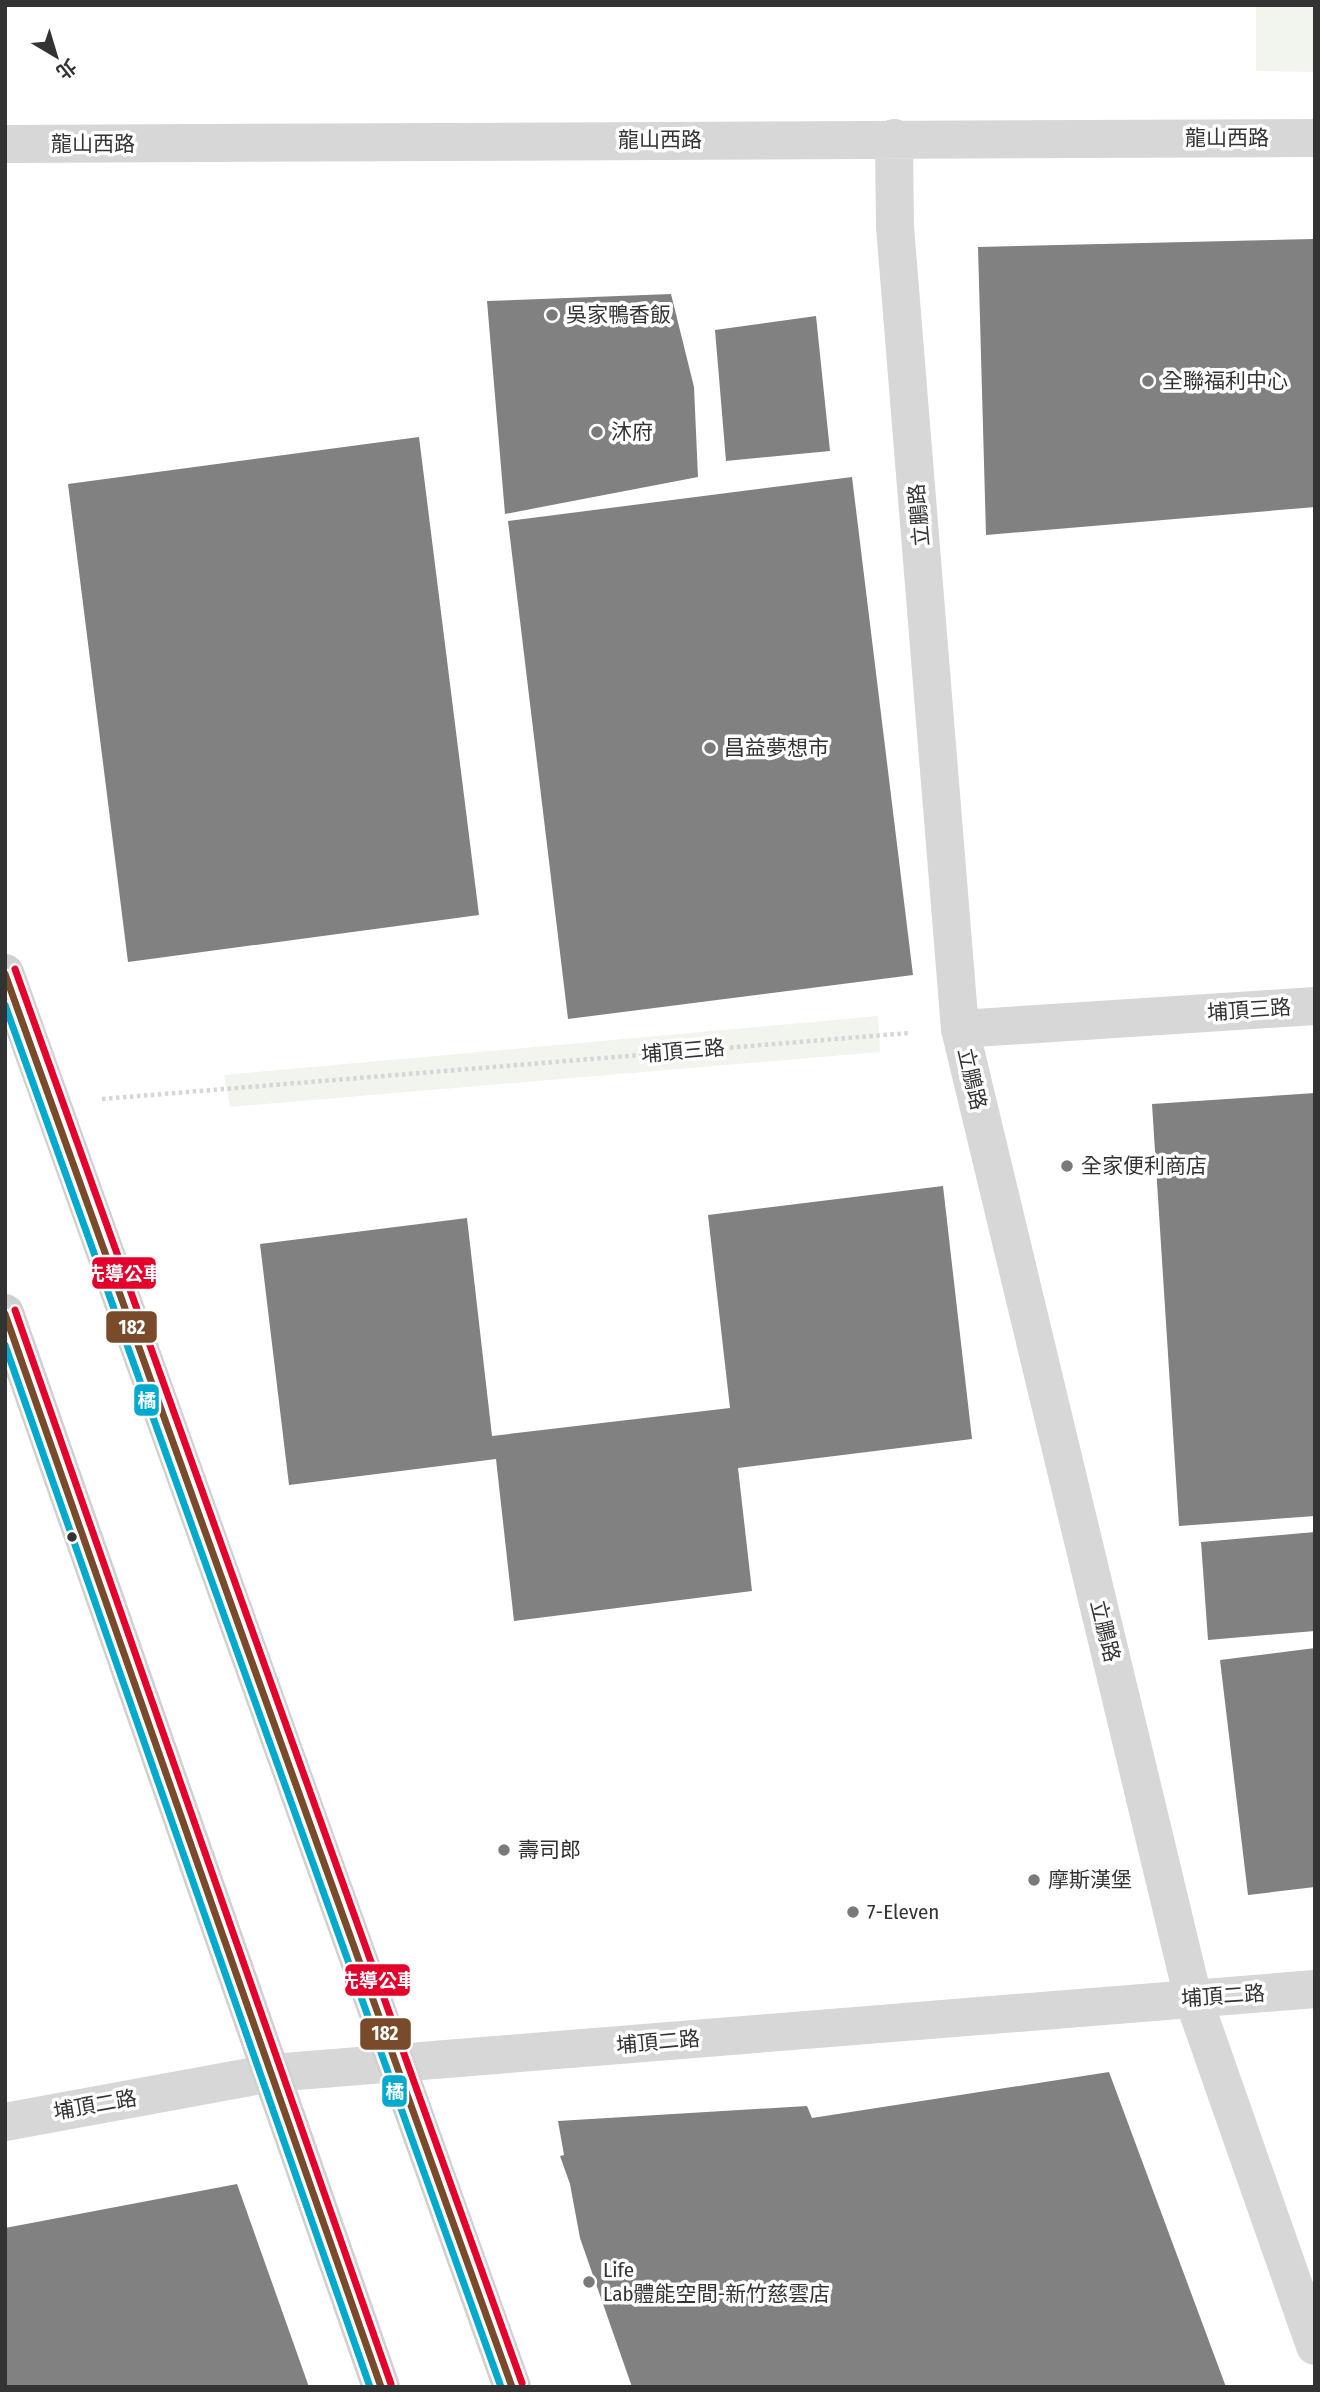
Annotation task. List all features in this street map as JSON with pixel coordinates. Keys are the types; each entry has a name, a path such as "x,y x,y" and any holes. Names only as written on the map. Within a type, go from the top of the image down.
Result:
{"main road":[{"path":"5,974 512,2387"},
{"path":"5,1313 381,2387"}],"street":[{"name":"立鵬路","path":"894,138 895,227 960,1029 1193,1998 1315,2346"},
{"name":"龍山西路","path":"5,144 1315,138"},
{"name":"埔頂三路","path":"960,1029 1315,1006"},
{"name":"埔頂二路","path":"5,2122 272,2074 1315,1989"}],"path":[{"name":"埔頂三路","path":"52,1102 960,1029"}],"shaded area":[{"path":"1256,5 1315,5 1315,72 1256,71"},
{"path":"878,1016 880,1052 230,1107 224,1075"}],"building":[{"name":"全聯福利中心","path":"1313,239 1315,507 986,535 978,247"},
{"name":"沐府","path":"671,294 694,387 698,477 505,514 487,301"},
{"path":"816,316 830,451 726,461 715,330"},
{"path":"419,437 479,915 128,962 68,484"},
{"name":"昌益夢想市","path":"852,477 913,975 568,1019 508,521"},
{"path":"1315,1093 1315,1516 1179,1526 1152,1104"},
{"path":"943,1186 972,1439 738,1468 752,1591 514,1621 496,1459 289,1485 260,1244 467,1218 492,1436 730,1408 708,1215"},
{"path":"1315,1532 1315,1631 1208,1640 1201,1542"},
{"path":"1315,1648 1315,1887 1248,1895 1220,1660"},
{"path":"1109,2072 1226,2387 632,2387 580,2238 570,2184 560,2156 564,2155 558,2121 807,2106 812,2118"},
{"path":"237,2184 309,2387 5,2387 5,2228"}],"transit line":[{"name":"先導公車","path":"15,969 522,2383"},
{"name":"182","path":"5,974 512,2387"},
{"name":"橘","path":"5,1005 501,2387"},
{"name":"先導公車","path":"15,1310 391,2384"},
{"name":"182","path":"5,1314 381,2387"},
{"name":"橘","path":"5,1345 370,2387"}],"place":[{"name":"吳家鴨香飯","path":"552,315"},
{"name":"全聯福利中心","path":"1148,381"},
{"name":"沐府","path":"597,432"},
{"name":"昌益夢想市","path":"710,748"},
{"name":"全家便利商店","path":"1067,1166"},
{"name":"壽司郎","path":"504,1850"},
{"name":"摩斯漢堡","path":"1034,1880"},
{"name":"7-Eleven","path":"853,1912"},
{"name":"Life Lab體能空間-新竹慈雲店","path":"589,2282"}]}
